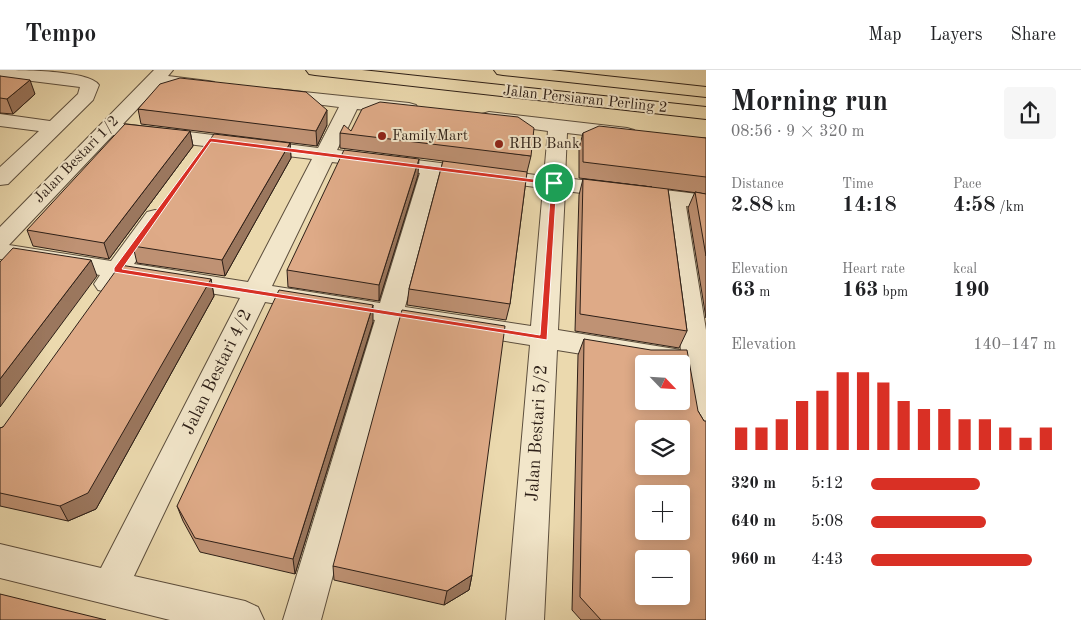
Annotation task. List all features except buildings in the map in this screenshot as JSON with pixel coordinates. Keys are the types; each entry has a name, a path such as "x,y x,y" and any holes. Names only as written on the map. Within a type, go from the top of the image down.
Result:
{"main road":[{"name":"Jalan Persiaran Perling 2","path":"315,70 706,113"},
{"name":"Jalan Persiaran Perling 2","path":"503,70 706,92"},
{"path":"634,84 666,79 706,82"}],"street":[{"path":"0,72 83,82 90,85 87,96 0,180"},
{"path":"159,75 223,88"},
{"name":"Jalan Bestari 1/2","path":"0,241 159,75"},
{"path":"253,91 430,111"},
{"name":"Jalan Bestari 4/2","path":"110,587 351,102"},
{"path":"469,116 647,136"},
{"path":"0,120 54,127"},
{"name":"Jalan Bestari 5/2","path":"525,620 558,126"},
{"path":"107,128 706,202"},
{"path":"192,165 210,140"},
{"path":"302,620 432,168"},
{"path":"0,180 51,188"},
{"path":"94,301 169,197"},
{"path":"674,198 702,363 706,426"},
{"path":"0,252 702,363"},
{"path":"0,560 245,620"}],"place":[{"name":"FamilyMart","path":"382,136"},
{"name":"RHB Bank","path":"499,144"}],"route":[{"path":"210,140 554,183 544,338 117,270 210,140"}]}
